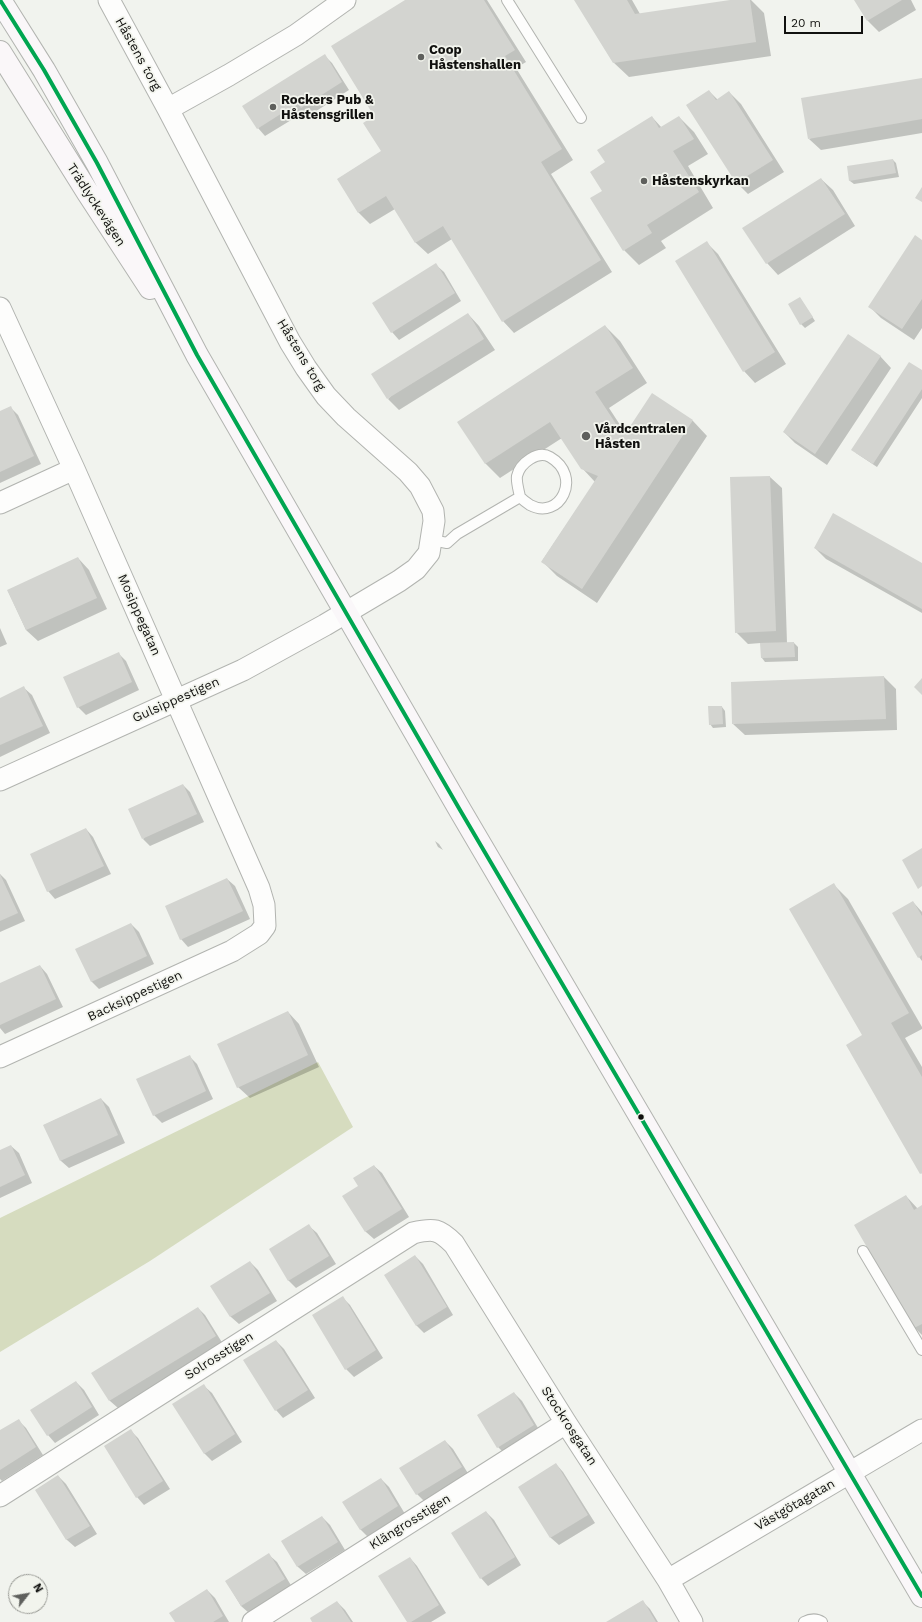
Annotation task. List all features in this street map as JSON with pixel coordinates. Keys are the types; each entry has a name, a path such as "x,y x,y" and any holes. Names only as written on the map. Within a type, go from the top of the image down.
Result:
{"street":[{"name":"Trädlyckevägen","path":"0,0 44,70 98,163 197,354 460,810 922,1596"},
{"name":"Håstens torg","path":"109,0 290,342 306,368 326,396 408,472 420,486 432,511 434,521 429,553 416,569 347,612"},
{"path":"168,109 230,75 289,39 345,0"},
{"name":"Trädlyckevägen","path":"0,52 130,260 197,354"},
{"name":"Mosippegatan","path":"0,308 74,470 259,888 264,905 265,926"},
{"path":"0,504 74,470"},
{"name":"Gulsippestigen","path":"0,780 242,670 347,612"},
{"name":"Backsippestigen","path":"0,1057 232,951 259,934 265,926"},
{"name":"Solrosstigen","path":"0,1496 413,1233 428,1229 443,1233"},
{"name":"Stockrosgatan","path":"443,1233 454,1244 566,1423 668,1580 692,1622"},
{"name":"Klängrosstigen","path":"253,1622 566,1423"},
{"name":"Västgötagatan","path":"668,1580 922,1430"}],"lane":[{"path":"507,0 581,118"},
{"path":"536,456 548,456 557,461 567,480 567,488 563,498 554,506 542,508 530,505 520,497 517,476 520,467 528,460 536,456"},
{"path":"432,540 447,543 457,534 520,497"},
{"path":"863,1251 922,1350"},
{"path":"804,1622 810,1619 819,1620 822,1622"}],"green space":[{"path":"318,1062 353,1127 150,1261 0,1352 0,1218"}],"building":[{"path":"405,0 484,0 515,50 505,56 562,149 541,162 601,260 502,322 443,226 415,243 386,196 358,213 337,179 381,151 363,123 374,116 331,46"},
{"path":"574,0 627,0 635,14 730,0 750,0 756,42 613,63"},
{"path":"854,0 902,0 867,21"},
{"path":"325,54 342,82 301,108 298,103 257,129 242,106"},
{"path":"922,78 922,119 808,139 801,98"},
{"path":"709,90 716,100 729,91 773,160 736,183 686,105"},
{"name":"Håstenskyrkan","path":"652,116 659,128 679,116 694,139 673,151 699,192 647,225 652,233 623,251 590,198 602,191 590,172 605,162 597,150"},
{"path":"893,159 896,173 849,181 847,166"},
{"path":"821,178 845,214 766,264 742,228"},
{"path":"922,187 922,202 915,198"},
{"path":"915,235 922,240 922,299 902,329 868,307"},
{"path":"707,241 775,352 743,372 675,261"},
{"path":"436,263 455,293 391,333 372,303"},
{"path":"800,297 813,317 800,325 788,304"},
{"path":"468,313 484,339 387,399 371,374"},
{"path":"605,325 633,368 595,392 618,427 627,431 652,393 693,420 582,589 541,562 598,476 581,469 550,422 485,464 457,422"},
{"path":"848,334 881,356 815,454 783,432"},
{"path":"909,362 922,370 922,389 873,464 851,450"},
{"path":"11,406 34,456 0,472 0,411"},
{"path":"770,476 776,631 735,633 730,477"},
{"path":"833,513 922,563 922,609 814,548"},
{"path":"78,557 97,598 26,630 7,590"},
{"path":"794,642 795,657 761,658 760,643"},
{"path":"119,652 132,682 77,708 63,677"},
{"path":"884,676 886,719 732,724 731,682"},
{"path":"922,678 922,695 914,687"},
{"path":"24,686 43,726 0,745 0,698"},
{"path":"708,706 722,706 723,724 709,725"},
{"path":"183,784 197,814 142,839 128,809"},
{"path":"86,828 104,866 47,892 30,854"},
{"path":"922,848 922,886 918,889 902,860"},
{"path":"0,874 18,913 0,921"},
{"path":"227,878 243,911 180,940 165,906"},
{"path":"834,883 909,1013 891,1023 922,1077 922,1173 920,1174 846,1045 862,1035 789,909"},
{"path":"913,901 922,916 922,955 918,958 892,913"},
{"path":"131,923 147,956 91,982 75,949"},
{"path":"40,965 56,999 0,1025 0,983"},
{"path":"288,1011 308,1055 237,1088 217,1044"},
{"path":"190,1055 206,1091 153,1116 136,1079"},
{"path":"101,1098 118,1135 60,1161 43,1125"},
{"path":"11,1145 25,1175 0,1187 0,1150"},
{"path":"374,1165 402,1209 365,1232 342,1196 358,1186 353,1178"},
{"path":"906,1195 914,1210 922,1205 922,1324 914,1328 854,1225"},
{"path":"309,1224 329,1256 288,1281 269,1249"},
{"path":"415,1255 447,1307 416,1326 384,1275"},
{"path":"250,1261 270,1293 230,1317 210,1286"},
{"path":"343,1296 376,1350 345,1370 312,1315"},
{"path":"198,1307 216,1336 109,1401 91,1373"},
{"path":"276,1340 308,1390 275,1411 243,1360"},
{"path":"76,1381 92,1407 47,1436 30,1410"},
{"path":"204,1384 235,1434 204,1454 172,1404"},
{"path":"514,1392 534,1425 497,1448 477,1415"},
{"path":"19,1419 36,1447 0,1470 0,1430"},
{"path":"131,1429 163,1481 136,1498 104,1446"},
{"path":"445,1440 462,1467 416,1495 399,1468"},
{"path":"556,1463 588,1515 550,1538 518,1487"},
{"path":"58,1475 90,1526 66,1540 35,1490"},
{"path":"381,1478 398,1506 360,1530 342,1502"},
{"path":"486,1511 515,1557 480,1579 451,1533"},
{"path":"322,1516 338,1542 297,1567 281,1541"},
{"path":"269,1553 285,1579 241,1606 225,1581"},
{"path":"410,1557 439,1605 411,1622 407,1622 378,1576"},
{"path":"207,1589 223,1616 213,1622 175,1622 169,1613"},
{"path":"643,1600 656,1622 606,1622"},
{"path":"337,1601 351,1622 312,1622 310,1618"}],"transit line":[{"path":"0,0 44,70 97,163 197,355 460,810 922,1596"}],"place":[{"name":"Coop Håstenshallen","path":"421,57"},
{"name":"Rockers Pub & Håstensgrillen","path":"273,107"},
{"name":"Håstenskyrkan","path":"644,181"},
{"name":"Vårdcentralen Håsten","path":"586,436"}]}
